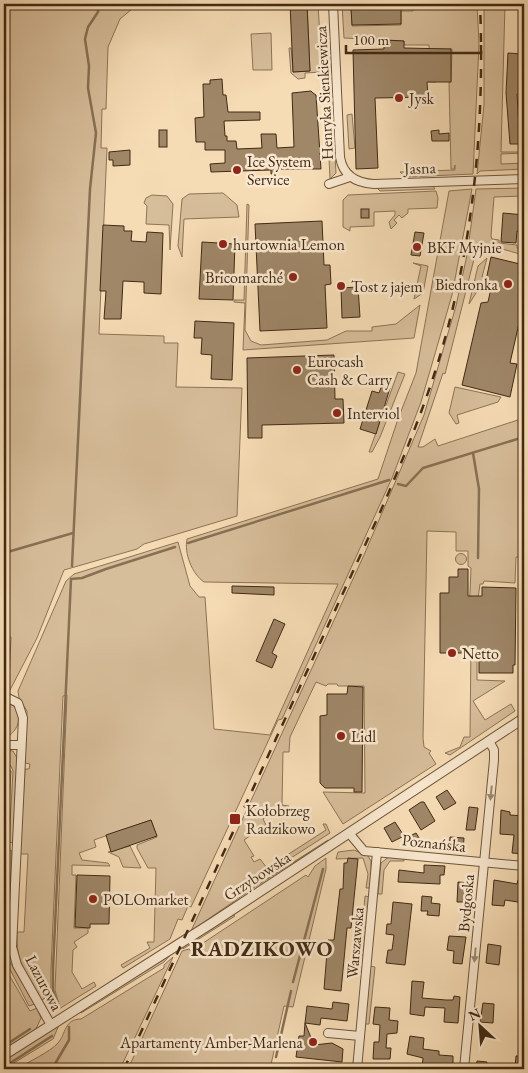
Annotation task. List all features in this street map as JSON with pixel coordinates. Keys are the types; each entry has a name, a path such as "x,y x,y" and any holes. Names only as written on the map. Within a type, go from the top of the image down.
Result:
{"street":[{"name":"Henryka Sienkiewicza","path":"333,4 340,157 343,168 350,177"},
{"name":"Jasna","path":"350,177 361,182 374,184 524,177"},
{"path":"329,184 350,177"},
{"name":"Lazurowa","path":"4,696 18,704 22,711 12,947 17,965 51,1025"},
{"name":"Grzybowska","path":"4,1055 524,718"},
{"name":"Bydgoska","path":"464,1069 494,760 494,750 489,742"},
{"path":"4,745 22,745"},
{"name":"Poznańska","path":"349,833 360,849 524,866"},
{"name":"Warszawska","path":"357,1069 377,852"},
{"path":"4,951 12,947"},
{"path":"328,1033 360,1036"}],"shaded area":[{"path":"4,4 138,4 120,19 108,47 106,109 102,109 101,148 107,148 99,334 164,336 164,343 178,343 176,387 242,388 237,516 144,544 137,549 64,570 37,638 10,690 7,691 4,690 4,684 9,681 11,637 4,634"},
{"path":"307,4 318,4 322,72 305,73 305,78 298,79 291,73 289,48 291,48 293,72 310,71"},
{"path":"342,4 351,4 352,26 401,25 401,11 413,11 413,7 454,9 454,4 477,4 479,44 473,174 406,177 400,172 455,170 455,165 454,169 451,169 449,82 451,82 452,49 436,49 436,82 430,82 429,45 404,45 404,41 344,38"},
{"path":"484,4 505,4 501,152 524,152 501,154 501,164 524,163 524,169 480,171 477,174 484,105"},
{"path":"271,33 272,70 253,70 251,34"},
{"path":"323,47 326,47 331,70 329,75 324,77"},
{"path":"352,114 355,148 349,149 347,115"},
{"path":"335,156 336,173 330,179 329,158"},
{"path":"433,186 435,189 380,191 377,188"},
{"path":"524,188 524,196 494,197 491,236 492,239 499,240 499,243 517,245 517,248 524,249 524,255 498,248 485,248 475,255 445,374 443,373 418,447 423,447 435,439 438,446 524,418 524,550 522,557 516,557 515,583 484,581 483,584 480,584 477,606 477,680 505,681 473,701 485,720 511,704 515,711 450,755 445,753 460,747 464,737 470,737 471,642 468,642 471,568 468,566 468,551 456,551 456,532 427,531 423,738 424,747 431,751 429,753 436,764 343,824 323,792 365,793 364,686 328,684 326,686 316,682 290,737 289,752 283,752 282,805 289,806 285,813 282,807 263,819 266,825 244,840 254,856 251,857 254,862 260,859 267,868 326,830 323,824 326,824 330,833 244,888 246,893 191,931 364,555 424,415 456,306 467,255 476,189"},
{"path":"472,189 452,295 421,402 392,478 282,719 278,720 191,907 188,906 182,920 178,919 170,939 123,968 121,965 150,948 147,942 154,942 156,868 148,868 137,845 157,837 151,820 94,840 96,847 79,853 82,860 108,863 110,866 72,865 72,875 76,875 74,928 88,928 88,933 74,942 77,947 73,950 72,972 82,989 94,982 96,986 59,1009 53,1008 46,998 41,1000 23,968 17,943 17,932 24,932 28,854 20,854 25,769 29,769 30,764 25,763 27,711 19,698 18,691 66,581 74,574 178,542 190,586 199,597 205,597 214,729 270,735 338,584 204,582 196,574 190,563 186,545 187,539 378,479 416,373 449,191","holes":["67,695 55,990 59,1004 57,1005 51,990 51,969 63,696"]},
{"path":"436,191 438,198 437,208 408,209 408,213 402,218 399,215 394,220 397,223 391,229 389,222 395,215 395,211 374,212 374,226 350,227 350,231 343,227 343,200 348,195"},
{"path":"223,193 237,205 239,217 184,219 182,257 178,246 182,199 189,194"},
{"path":"152,195 167,196 173,204 170,250 169,225 146,224 147,206 144,203 146,198"},
{"path":"247,204 249,205 245,330 251,341 261,345 327,340 346,331 372,331 372,327 396,324 420,305 414,338 243,350 245,303 234,302 234,300 244,300"},
{"path":"487,258 482,277 486,278 469,304 478,266"},
{"path":"413,263 428,266 423,293 414,299 421,266"},
{"path":"398,372 405,374 380,437 372,452 369,452"},
{"path":"455,387 501,397 498,402 457,415 459,423 456,424 449,413"},
{"path":"459,554 463,554 466,559 465,563 459,564 456,561 456,557"},
{"path":"4,700 15,707 18,722 15,730 4,740 4,731 7,729 8,709 4,707"},
{"path":"4,750 13,751 17,758 13,843 9,842 13,771 11,766 4,761"},
{"path":"4,764 11,771 7,842 4,842 4,838 8,769"},
{"path":"328,840 326,842 253,888"},
{"path":"130,846 141,868 123,867 119,857 108,852"},
{"path":"9,850 12,851 11,885 8,887"},
{"path":"354,850 368,856 371,861 371,888 366,888 368,874 363,858 336,859 338,852"},
{"path":"390,856 404,858 404,861 390,861 384,870 382,894 378,894 381,863"},
{"path":"326,858 326,869 293,1007 284,1006 270,1069 128,1069 182,951 189,949 191,951 306,875 308,877 315,866"},
{"path":"365,896 370,897 364,955 360,955"},
{"path":"231,915 235,916 183,949 184,945"},
{"path":"174,951 164,962 81,1013 80,1011"},
{"path":"173,957 120,1069 17,1069 58,1043 71,1021 81,1019 164,968 164,965"},
{"path":"4,958 10,962 35,1004 29,1006"},
{"path":"4,966 30,1011 37,1008 41,1018 36,1029 4,1050"},
{"path":"370,966 375,967 369,1024 365,1024"},
{"path":"59,1025 53,1039 4,1069 4,1060"}],"building":[{"path":"290,4 307,4 310,71 293,72"},
{"path":"401,8 401,24 352,25 351,9"},
{"path":"384,40 404,41 404,48 451,49 451,82 427,82 428,97 375,98 378,168 356,169 353,50 384,49"},
{"path":"508,53 521,54 520,94 517,94 519,127 524,126 524,144 510,144 506,93"},
{"path":"222,79 223,95 226,95 228,112 260,112 260,120 224,121 227,141 236,141 237,149 262,148 261,134 276,134 277,148 294,147 292,93 311,91 316,95 321,169 278,169 278,173 271,174 271,170 211,172 210,164 225,163 225,150 205,150 205,142 196,142 195,118 204,117 203,84 210,84 210,80"},
{"path":"159,130 167,130 167,147 159,147"},
{"path":"439,130 439,134 449,133 449,141 432,141 431,131"},
{"path":"130,150 130,165 113,166 113,160 109,160 109,152"},
{"path":"361,209 369,209 369,218 361,218"},
{"path":"503,213 524,215 523,231 517,231 516,243 501,242"},
{"name":"Bricomarché","path":"322,221 324,265 330,265 331,284 325,285 327,328 260,331 255,224"},
{"path":"103,225 124,226 124,231 132,231 131,241 146,242 147,232 163,233 161,294 144,293 144,282 123,281 121,319 104,319 106,291 100,291"},
{"name":"BKF Myjnie","path":"415,232 424,233 420,256 411,255"},
{"path":"202,242 235,244 233,300 199,299"},
{"path":"491,257 524,265 524,310 522,310 510,363 517,364 510,397 462,385 481,303 488,302 492,284 486,280"},
{"path":"358,287 360,317 342,318 341,288"},
{"path":"195,321 234,323 232,380 211,379 212,355 201,354 202,338 194,338"},
{"path":"334,355 335,399 343,399 344,423 262,425 262,438 248,438 247,358"},
{"path":"382,385 390,388 376,434 360,429 372,391 379,393"},
{"path":"458,569 468,569 468,596 482,596 482,587 516,588 515,665 513,665 513,673 479,673 479,653 440,653 440,593 449,593 449,577 458,577"},
{"path":"232,586 274,587 274,595 232,593"},
{"path":"274,619 285,624 272,653 277,656 272,668 256,661"},
{"name":"Lidl","path":"348,686 363,687 362,792 354,792 354,788 325,788 320,783 320,716 327,715 327,694 347,694"},
{"path":"447,790 456,803 444,810 436,797"},
{"path":"424,802 435,821 421,830 409,810"},
{"path":"469,807 478,808 475,830 466,830"},
{"path":"501,810 510,812 510,815 524,816 520,841 524,841 524,854 512,853 514,835 500,834"},
{"path":"151,820 157,836 111,852 106,835"},
{"path":"395,822 404,836 392,842 384,828"},
{"path":"416,833 421,841 413,845 408,837"},
{"path":"450,837 464,838 463,851 449,850"},
{"path":"348,858 358,859 351,928 347,928 341,991 324,989 328,940 334,940 340,889 343,889 344,863 347,863"},
{"path":"424,865 445,866 444,875 440,875 440,884 398,882 399,870 424,873"},
{"name":"POLOmarket","path":"77,875 110,876 109,924 90,924 90,928 75,927"},
{"path":"494,880 517,884 518,880 524,880 524,903 505,900 504,906 492,905"},
{"path":"458,882 470,883 468,902 457,902"},
{"path":"422,896 432,897 431,903 440,904 439,916 427,915 428,911 421,911"},
{"path":"393,902 412,904 405,965 386,963 388,950 392,950 394,935 386,934 387,924 391,924"},
{"path":"449,936 466,937 462,964 453,963 454,951 447,950"},
{"path":"488,944 501,946 499,965 486,963"},
{"path":"412,981 424,982 422,998 453,1000 454,996 460,997 458,1023 444,1022 445,1008 425,1007 424,1016 410,1014"},
{"path":"333,1002 349,1004 347,1021 321,1018 320,1025 305,1023 307,1006 332,1009"},
{"path":"483,1003 494,1004 493,1023 480,1022"},
{"path":"375,1007 390,1008 389,1020 398,1021 397,1033 387,1034 386,1048 391,1048 390,1059 373,1059 374,1042 379,1042 380,1025 373,1024"},
{"path":"305,1023 314,1045 332,1043 343,1049 342,1062 296,1057 299,1036 304,1036"},
{"path":"410,1036 424,1038 423,1049 439,1051 439,1055 453,1056 453,1069 422,1069 423,1058 407,1054"},
{"path":"516,1056 524,1056 524,1069 515,1068"},
{"path":"477,1061 487,1062 486,1069 476,1069"}],"waterway":[{"path":"72,566 90,189 96,133 88,88 89,66 85,39 88,27 98,12 99,4"},
{"path":"398,484 406,486 423,468 524,437"},
{"path":"473,453 479,489 478,558"},
{"path":"188,543 389,480"},
{"path":"4,553 73,533"},
{"path":"58,1005 53,990 53,969 71,579 82,578 175,547"},
{"path":"293,982 323,869"},
{"path":"276,1057 291,991"},
{"path":"52,1069 69,1040 69,1027"},
{"path":"4,1046 30,1029"},
{"path":"4,1067 52,1036"},
{"path":"273,1069 274,1064"}],"railway":[{"path":"124,1069 378,517 408,445 435,372 459,282 474,190 480,97 480,4"}],"place":[{"name":"Jysk","path":"399,98"},
{"name":"Ice System Service","path":"237,170"},
{"name":"hurtownia Lemon","path":"223,244"},
{"name":"BKF Myjnie","path":"417,247"},
{"name":"Bricomarché","path":"293,277"},
{"name":"Biedronka","path":"508,284"},
{"name":"Tost z jajem","path":"341,286"},
{"name":"Eurocash Cash & Carry","path":"297,370"},
{"name":"Interviol","path":"337,413"},
{"name":"Netto","path":"452,653"},
{"name":"Lidl","path":"341,736"},
{"name":"Kołobrzeg Radzikowo","path":"235,819"},
{"name":"POLOmarket","path":"93,899"},
{"name":"Apartamenty Amber-Marlena","path":"313,1042"}],"district":[{"name":"RADZIKOWO","path":"262,948"}]}
